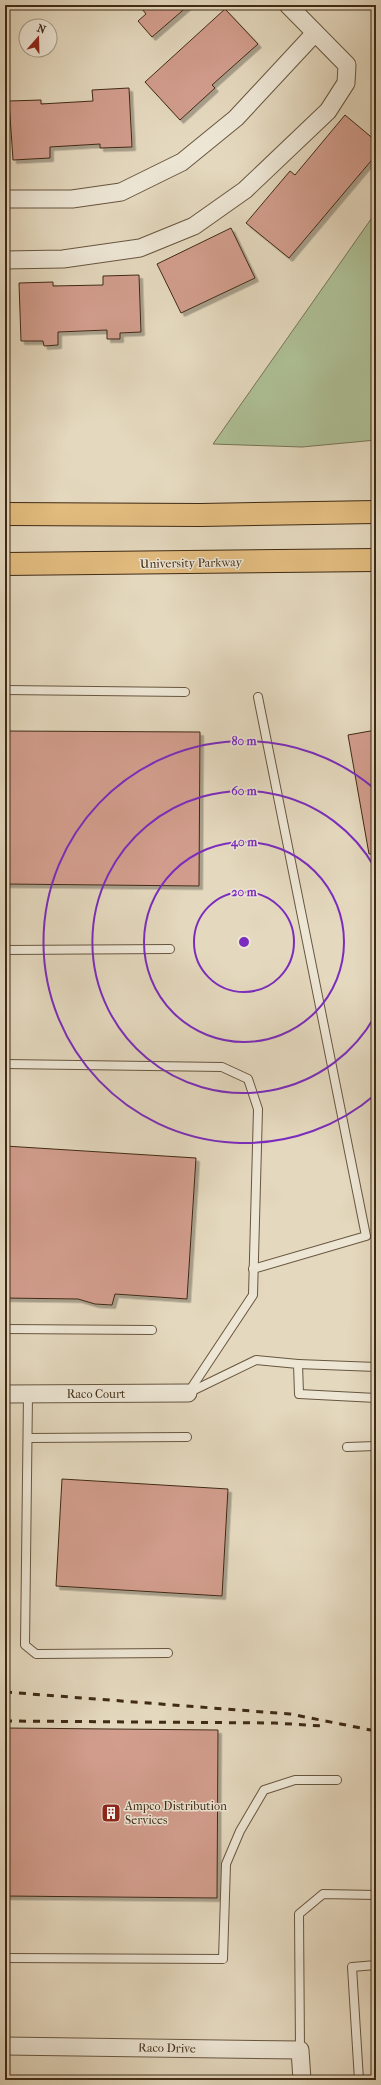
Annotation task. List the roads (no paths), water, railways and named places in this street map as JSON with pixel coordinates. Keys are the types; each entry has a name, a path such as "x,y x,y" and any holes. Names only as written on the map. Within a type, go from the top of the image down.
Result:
{"highway":[{"path":"5,514 200,515 376,512"},
{"name":"University Parkway","path":"5,564 376,560"}],"street":[{"path":"5,260 63,259 140,248 194,226 245,190 328,111 346,83 347,66 288,5"},
{"path":"5,199 72,199 121,192 182,162 236,118 315,33"},
{"name":"Raco Court","path":"5,1394 188,1393"},
{"name":"Raco Drive","path":"5,2046 300,2050"},
{"path":"300,2050 302,2080"}],"lane":[{"path":"5,690 185,692"},
{"path":"253,1269 366,1236 258,697"},
{"path":"5,950 170,949"},
{"path":"5,1064 222,1068 248,1079 258,1109 253,1294 188,1393"},
{"path":"5,1329 152,1330"},
{"path":"188,1393 256,1360 298,1364 376,1366"},
{"path":"298,1364 299,1394 376,1398"},
{"path":"28,1394 25,1644 36,1654 168,1653"},
{"path":"28,1438 187,1437"},
{"path":"346,1446 376,1446"},
{"path":"5,1958 223,1959 226,1864 240,1831 264,1790 295,1780 337,1780"},
{"path":"300,2050 299,1914 323,1894 376,1895"},
{"path":"359,2080 352,1967 376,1965"}],"railway":[{"path":"5,1692 290,1714 376,1731"},
{"path":"5,1721 275,1723 322,1726"}],"place":[{"name":"Ampco Distribution Services","path":"111,1813"}]}
